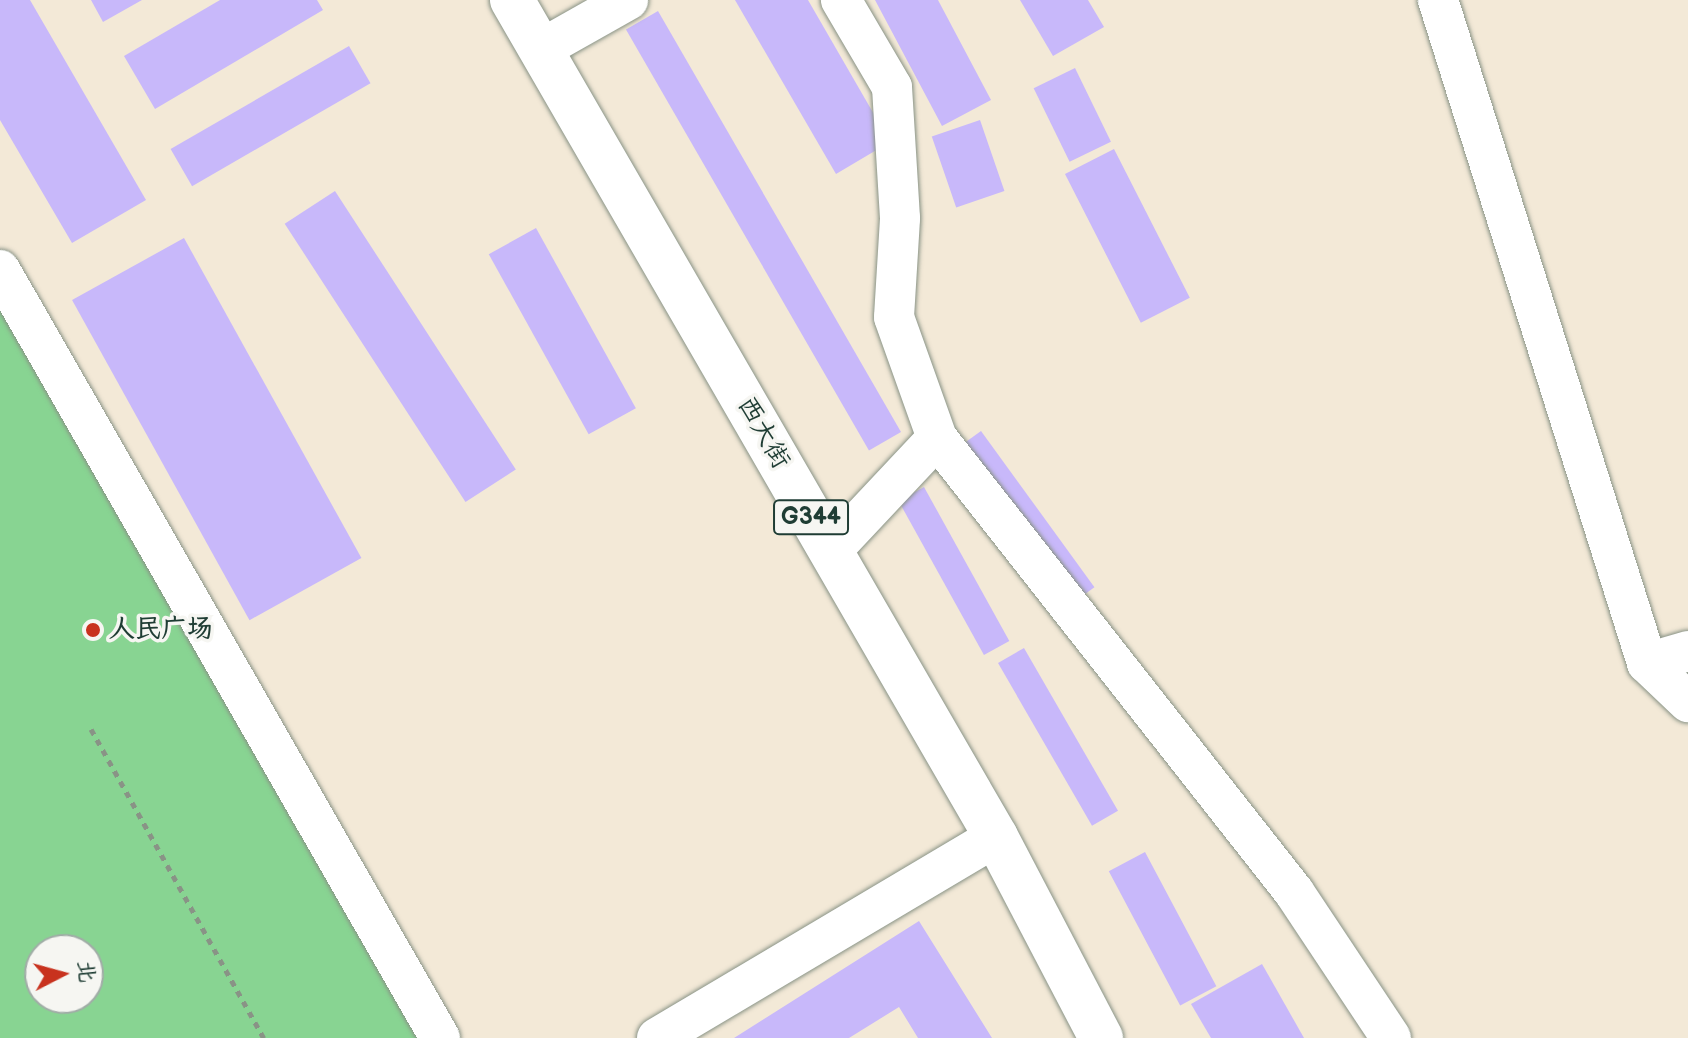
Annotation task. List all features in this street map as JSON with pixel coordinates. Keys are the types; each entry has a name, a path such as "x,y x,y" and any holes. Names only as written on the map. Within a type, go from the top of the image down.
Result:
{"highway":[{"name":"西大街","path":"512,0 996,837 1101,1038"}],"street":[{"path":"541,49 628,0"},
{"path":"841,0 892,87 900,218 894,317 937,438 1294,892 1391,1038"},
{"path":"1438,0 1647,663 1688,702"},
{"path":"0,270 440,1038"},
{"path":"831,551 937,438"},
{"path":"1647,663 1688,651"},
{"path":"657,1038 996,837"}],"path":[{"path":"91,729 264,1038"}],"green space":[{"name":"人民广场","path":"0,309 422,1038 0,1038"}],"building":[{"path":"0,0 30,0 146,200 72,243 0,120"},
{"path":"91,0 142,0 103,22"},
{"path":"220,0 317,0 323,10 155,109 124,56"},
{"path":"735,0 808,0 890,142 836,174"},
{"path":"875,0 938,0 991,100 942,126"},
{"path":"1020,0 1088,0 1104,27 1053,56"},
{"path":"658,11 901,432 869,450 626,30"},
{"path":"349,46 371,83 192,186 171,149"},
{"path":"1075,68 1111,142 1070,162 1034,88"},
{"path":"980,120 1004,191 956,208 932,137"},
{"path":"1114,149 1190,298 1141,323 1065,174"},
{"path":"335,191 516,469 465,502 285,224"},
{"path":"536,228 636,408 589,434 489,254"},
{"path":"184,238 361,558 249,620 72,300"},
{"path":"981,431 1094,587 1073,603 959,447"},
{"path":"924,487 1009,641 984,655 899,501"},
{"path":"1024,648 1118,811 1092,826 998,663"},
{"path":"1145,852 1216,986 1180,1005 1109,871"},
{"path":"919,921 992,1038 918,1038 899,1007 849,1038 734,1038"},
{"path":"1262,964 1304,1038 1211,1038 1191,1004"}],"place":[{"name":"人民广场","path":"93,630"}]}
